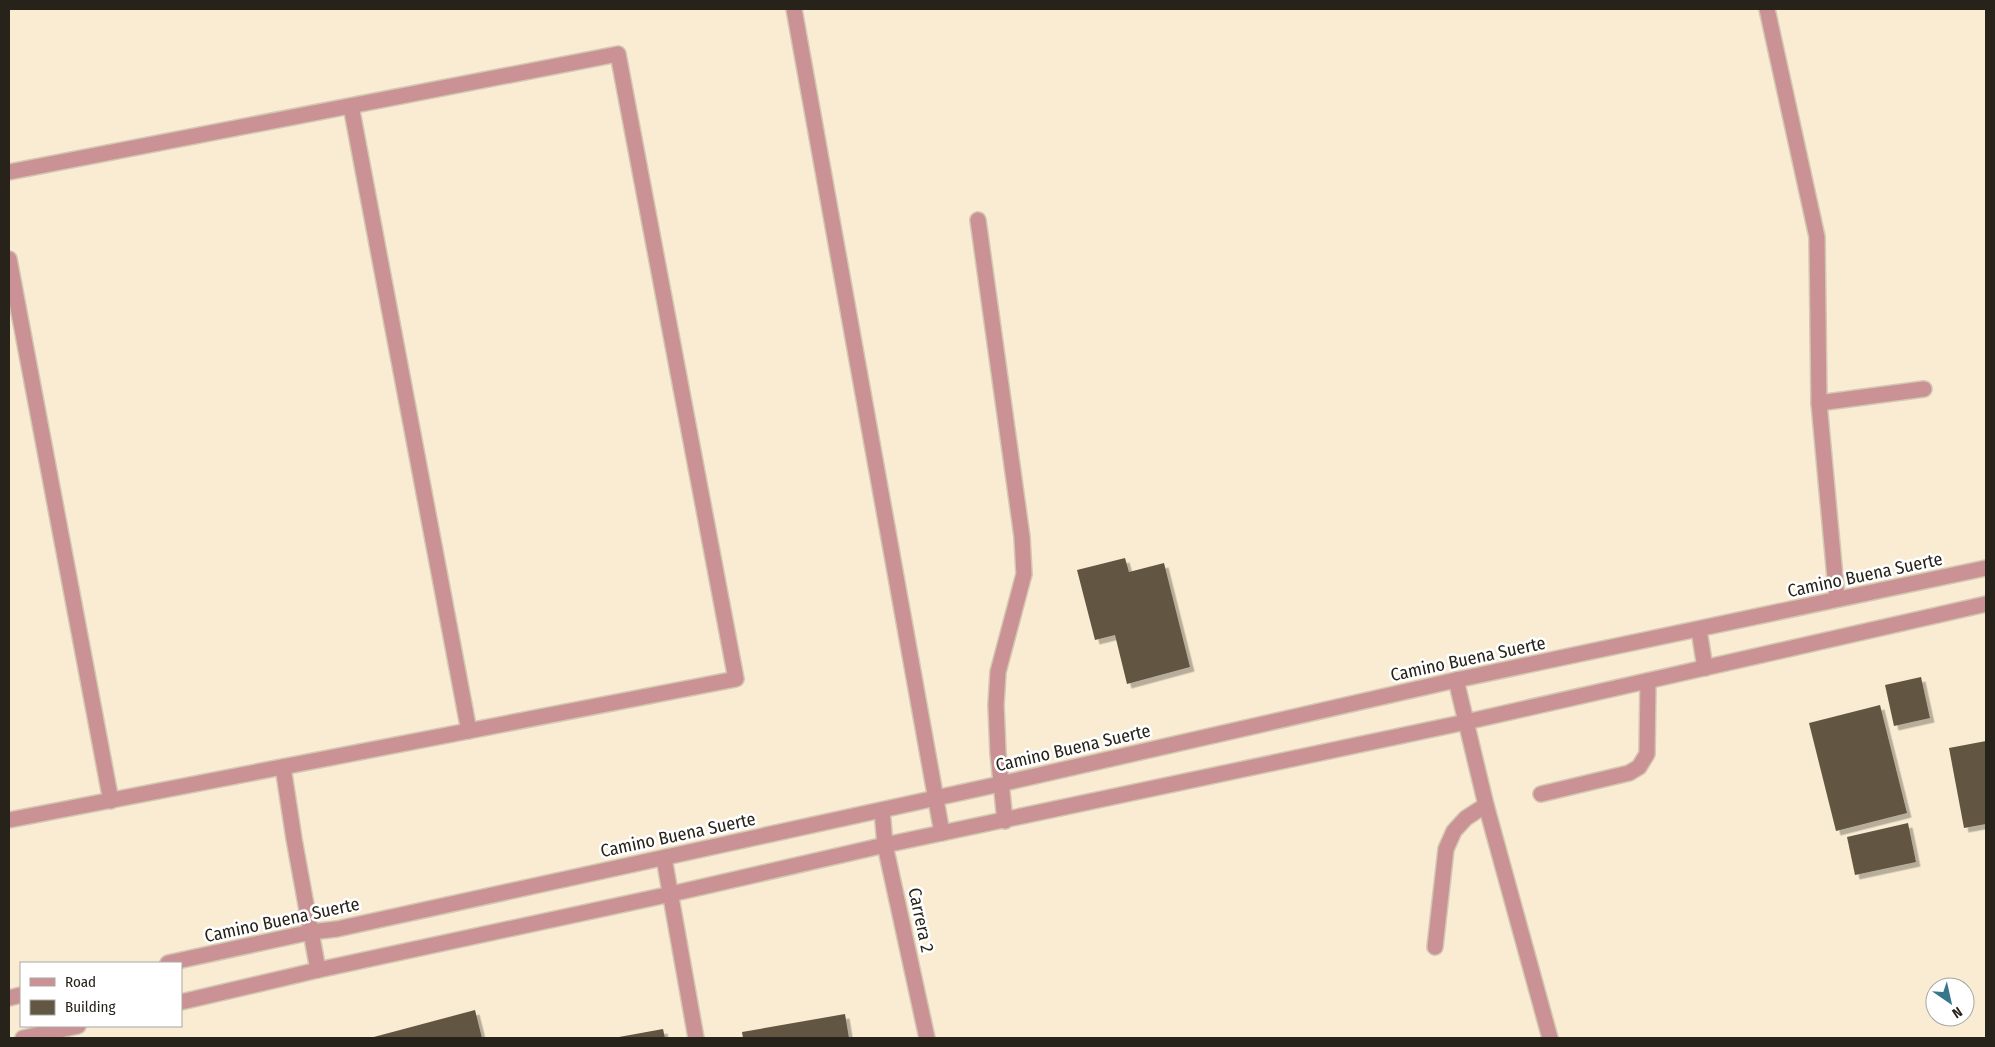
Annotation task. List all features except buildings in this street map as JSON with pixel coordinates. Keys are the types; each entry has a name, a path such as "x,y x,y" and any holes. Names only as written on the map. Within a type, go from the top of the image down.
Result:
{"street":[{"path":"794,9 942,834"},
{"path":"1767,9 1817,237 1819,403 1838,599"},
{"path":"9,172 618,54 736,679 9,820"},
{"path":"351,106 469,731"},
{"path":"978,220 1022,536 1024,574 998,672 996,705 1000,784 1005,821"},
{"path":"9,259 111,801"},
{"path":"1819,403 1924,389"},
{"name":"Camino Buena Suerte","path":"173,962 311,932 336,929 664,858 1456,680 1986,568"},
{"path":"182,1002 885,845 1466,722 1986,604"},
{"path":"1699,630 1705,668"},
{"path":"1456,680 1486,805 1550,1038"},
{"path":"1541,794 1629,773 1639,767 1647,754 1648,681"},
{"path":"283,767 318,970"},
{"path":"1435,947 1446,850 1454,831 1466,818 1486,805"},
{"name":"Carrera 2","path":"882,810 885,845 927,1038"},
{"path":"664,858 696,1038"},
{"path":"23,1038 73,1027"}]}
